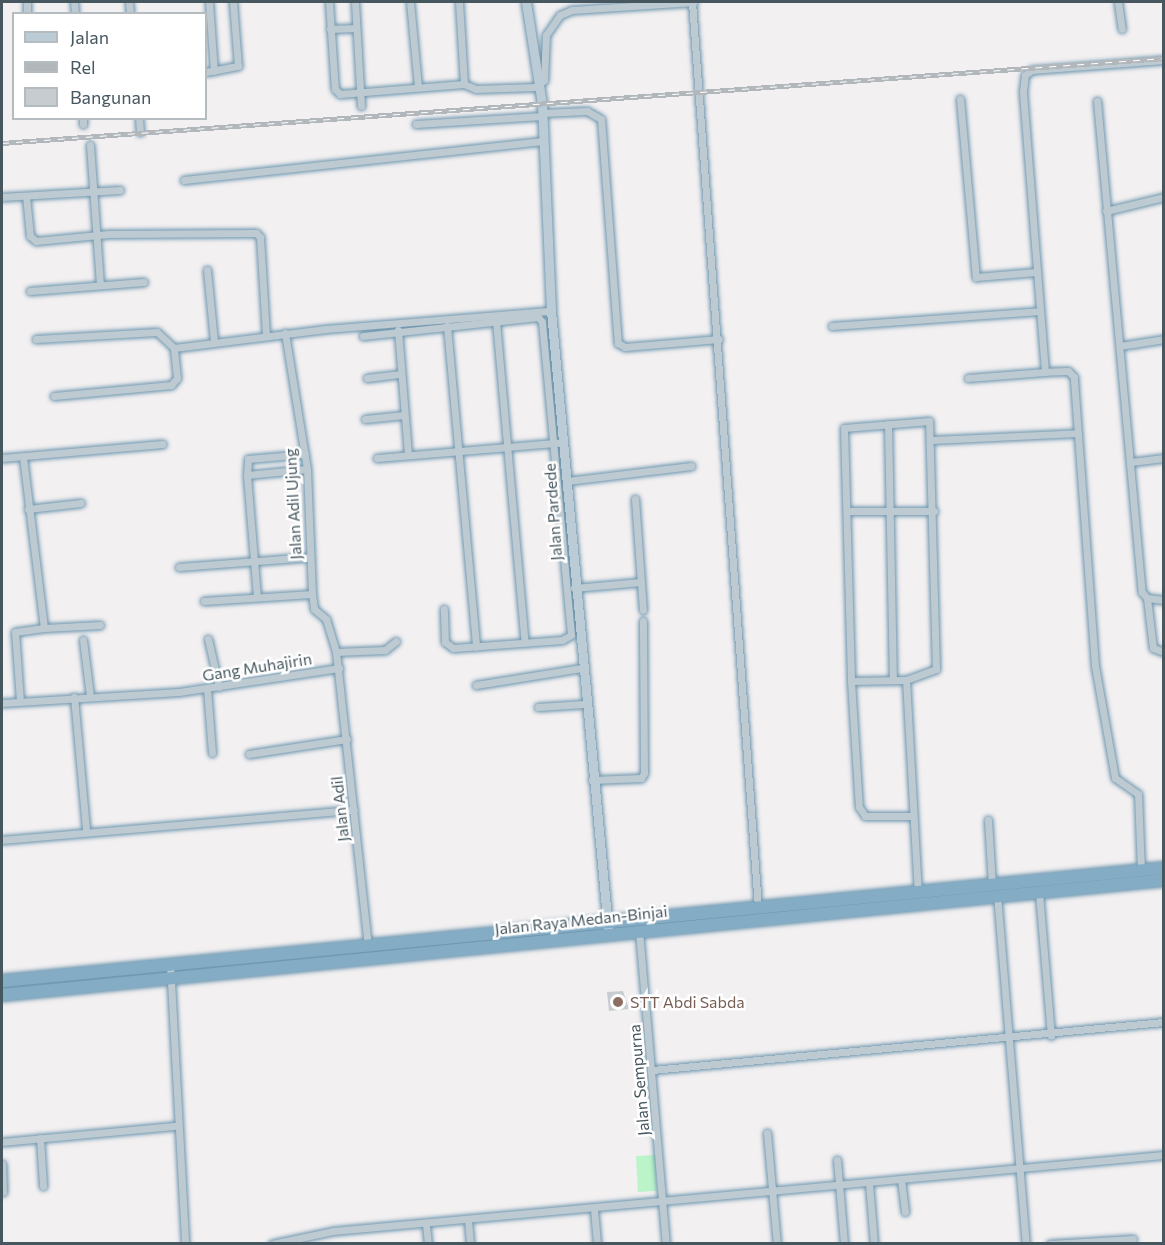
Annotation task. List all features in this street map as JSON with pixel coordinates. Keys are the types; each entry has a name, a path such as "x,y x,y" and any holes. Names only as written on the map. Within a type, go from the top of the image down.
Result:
{"highway":[{"name":"Jalan Raya Medan-Binjai","path":"2,981 90,978 919,899 1164,868"},
{"name":"Jalan Raya Medan-Binjai","path":"995,890 1039,893 1164,880"},
{"name":"Jalan Raya Medan-Binjai","path":"639,925 758,907 919,899"},
{"name":"Jalan Raya Medan-Binjai","path":"170,970 368,947 608,928"},
{"name":"Jalan Raya Medan-Binjai","path":"2,995 90,978"}],"street":[{"path":"209,2 214,71"},
{"path":"207,72 238,66 234,2"},
{"path":"329,2 336,92 360,94 464,84 487,89 536,87 544,80 546,35 555,21 572,10 604,5 693,2 758,907"},
{"path":"355,2 361,106"},
{"path":"410,2 418,87"},
{"path":"459,2 464,84"},
{"name":"Jalan Pardede","path":"526,2 536,87 542,115 559,443 567,481 584,704 608,928"},
{"path":"1118,2 1122,29"},
{"path":"330,29 356,28"},
{"path":"1046,372 1036,272 1025,75 1032,70 1164,60"},
{"path":"960,99 976,277 1036,272"},
{"path":"1097,101 1142,592 1147,598 1153,648 1164,652"},
{"path":"416,124 586,111 601,119 618,343 625,347 719,339"},
{"path":"139,120 140,132"},
{"path":"184,180 543,141"},
{"path":"90,146 100,284"},
{"path":"2,197 120,190"},
{"path":"26,196 32,239 96,235 259,234 266,335"},
{"path":"1106,211 1164,196"},
{"path":"207,270 214,342"},
{"path":"30,291 144,282"},
{"path":"174,348 285,333 551,311"},
{"path":"832,326 1039,311"},
{"path":"363,336 398,330 496,321 541,320 559,443 571,635 562,640 525,644 448,646 444,609"},
{"path":"496,321 525,644"},
{"path":"447,326 476,647"},
{"path":"398,330 408,455"},
{"path":"36,339 157,332 174,348 177,378 171,385 54,396"},
{"name":"Jalan Adil Ujung","path":"285,333 307,469 314,609 326,619 339,668"},
{"path":"1120,346 1164,339"},
{"path":"968,378 1068,370 1074,377 1095,666 1115,778 1138,794 1141,871"},
{"path":"367,378 401,375"},
{"path":"365,419 404,415"},
{"path":"851,681 906,680 936,669 932,440 929,421 844,428 851,681 861,814 912,816"},
{"path":"888,424 893,680"},
{"path":"932,440 1078,433"},
{"path":"377,458 559,443"},
{"path":"2,458 162,444"},
{"path":"257,597 247,475 249,459 305,454"},
{"path":"23,456 44,628"},
{"path":"1131,462 1164,458"},
{"path":"567,481 691,466"},
{"path":"247,475 307,469"},
{"path":"635,499 643,610"},
{"path":"28,510 81,502"},
{"path":"847,512 934,511"},
{"path":"179,567 310,557"},
{"path":"574,588 641,582"},
{"path":"204,601 312,594"},
{"path":"1147,598 1164,600"},
{"path":"591,780 641,778 645,773 643,621"},
{"path":"20,701 15,632 100,625"},
{"path":"208,639 219,687"},
{"path":"83,640 90,696"},
{"path":"336,652 385,650 396,641"},
{"name":"Gang Muhajirin","path":"2,703 179,692 339,668"},
{"name":"Jalan Adil","path":"339,668 368,947"},
{"path":"476,685 582,668"},
{"path":"906,680 912,816 919,899"},
{"path":"207,689 212,753"},
{"path":"74,697 86,830"},
{"path":"538,707 584,704"},
{"path":"249,754 347,739"},
{"path":"2,840 86,830 354,810"},
{"path":"988,820 1026,1244"},
{"path":"1039,893 1051,1035"},
{"name":"Jalan Sempurna","path":"639,925 666,1244"},
{"path":"170,970 176,1126 185,1244"},
{"path":"652,1070 1051,1035 1164,1022"},
{"path":"2,1142 176,1126"},
{"path":"767,1133 777,1244"},
{"path":"40,1138 43,1186"},
{"path":"272,1244 333,1231 771,1194 901,1179 1164,1155"},
{"path":"837,1160 844,1244"},
{"path":"2,1164 3,1192"},
{"path":"901,1179 905,1212"},
{"path":"869,1183 874,1244"},
{"path":"594,1209 597,1244"},
{"path":"468,1220 470,1244"},
{"path":"426,1224 428,1244"},
{"path":"1050,1244 1133,1239"}],"green space":[{"path":"655,1155 657,1191 638,1192 636,1156"}],"building":[{"name":"STT Abdi Sabda","path":"623,991 629,1009 609,1011 607,992"}],"railway":[{"path":"2,143 1164,58"}],"place":[{"name":"STT Abdi Sabda","path":"618,1002"}]}
